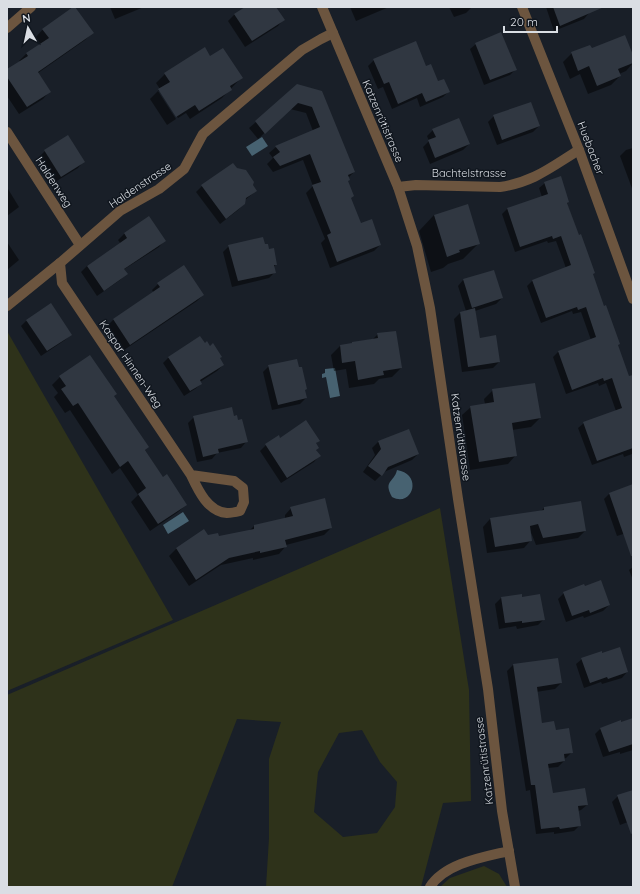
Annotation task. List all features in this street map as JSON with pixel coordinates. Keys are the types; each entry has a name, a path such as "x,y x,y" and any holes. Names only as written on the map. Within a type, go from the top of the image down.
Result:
{"street":[{"path":"7,28 31,7"},
{"name":"Katzenrütistrasse","path":"322,7 398,187 417,246 430,308 488,689 502,811 515,887"},
{"name":"Huebacher","path":"522,7 580,150 633,299"},
{"name":"Haldenstrasse","path":"7,306 120,211 159,189 184,169 203,134 302,50 322,38 334,33"},
{"name":"Haldenweg","path":"7,132 80,245"},
{"name":"Bachtelstrasse","path":"398,187 416,185 500,187 513,185 542,174 580,150"},
{"name":"Kaspar Hinnen-Weg","path":"60,263 62,283 191,475 198,490 212,508 226,513 240,511 244,502 243,488 234,481 191,475"},
{"path":"430,887 440,875 450,869 488,856 509,851"}],"green space":[{"path":"7,331 173,620 7,691"},
{"path":"440,508 469,690 471,801 443,803 421,887 266,887 269,838 269,759 281,722 237,719 172,887 7,887 7,695","holes":["362,730 380,762 397,782 395,807 377,833 343,837 314,812 318,772 339,733"]},
{"path":"484,866 499,874 507,887 440,887 450,878"}],"water":[{"path":"262,137 268,146 252,156 246,147"},
{"path":"335,368 340,396 330,398 326,377 322,378 322,374 325,373 325,369"},
{"path":"397,470 410,477 412,483 410,494 405,498 399,499 392,497 390,491 389,484"},
{"path":"183,512 189,521 168,534 163,525"}],"building":[{"path":"75,7 94,33 38,72 51,92 27,107 7,77 7,69 28,56 26,53 49,38 42,29"},
{"path":"245,7 276,7 285,20 252,41 234,14"},
{"path":"553,7 604,7 560,26"},
{"path":"501,32 517,70 490,80 475,43"},
{"path":"625,35 633,55 633,63 618,69 621,76 597,86 589,66 578,71 571,52 590,45 592,48"},
{"path":"416,41 426,66 431,64 438,81 444,79 450,92 426,102 422,93 398,104 389,82 384,84 373,59"},
{"path":"205,47 210,56 223,48 243,78 230,86 232,90 199,111 195,105 176,117 158,89 170,82 164,73"},
{"path":"297,84 322,91 355,172 348,175 350,180 348,181 354,196 351,198 361,223 372,219 381,245 337,262 327,235 331,233 312,185 321,182 310,154 280,166 273,157 280,152 275,146 320,127 312,107 298,103 265,134 255,121"},
{"path":"531,102 540,126 502,140 493,115"},
{"path":"459,118 470,144 435,158 428,140 436,137 432,129"},
{"path":"68,135 85,162 61,177 44,150"},
{"path":"233,163 237,168 246,170 254,182 253,185 257,191 246,198 245,204 226,219 201,185"},
{"path":"561,176 569,202 567,203 579,235 581,234 595,273 593,274 604,306 606,305 620,344 618,345 629,376 633,375 633,448 597,461 583,422 622,408 612,378 604,381 603,378 572,390 558,351 596,337 586,307 578,310 577,307 546,318 532,280 571,265 561,236 553,239 552,236 520,247 507,208 548,194 544,182"},
{"path":"468,204 480,244 459,250 460,252 447,257 434,215"},
{"path":"149,216 166,241 124,269 128,274 104,291 87,266 127,238 124,233"},
{"path":"263,237 265,244 268,244 269,249 274,248 277,265 274,265 276,273 238,281 228,245"},
{"path":"184,265 204,295 130,345 113,319 160,287 157,283"},
{"path":"494,270 503,298 472,308 463,279"},
{"path":"51,303 72,335 47,351 26,320"},
{"path":"475,308 480,338 496,335 500,362 468,367 460,312"},
{"path":"396,331 402,368 383,371 384,375 358,380 355,361 342,363 340,345 378,338 377,333"},
{"path":"200,336 205,343 207,341 210,346 213,343 222,357 220,358 224,365 200,380 202,384 190,391 168,357"},
{"path":"90,355 117,394 114,396 149,447 145,450 163,477 167,474 187,505 158,524 138,494 146,488 128,461 120,467 78,403 73,406 61,389 66,386 59,376"},
{"path":"297,359 299,367 302,367 307,389 305,390 307,398 278,405 268,365"},
{"path":"535,383 541,418 512,423 517,456 479,462 470,406 494,402 492,389"},
{"path":"232,407 234,416 237,415 238,420 242,419 248,442 218,449 219,453 203,457 193,416"},
{"path":"306,420 320,441 316,443 319,448 316,450 321,456 287,478 265,444 279,435 280,438"},
{"path":"409,429 419,454 388,467 382,476 368,466 381,449 378,441"},
{"path":"633,484 633,556 631,556 609,493"},
{"path":"325,498 332,528 285,540 287,547 229,558 196,580 176,548 204,529 208,535 218,533 219,536 254,529 254,525 293,516 290,507"},
{"path":"581,501 586,531 543,538 538,524 530,526 532,541 495,547 490,518 544,510 544,507"},
{"path":"601,580 610,605 590,613 589,610 572,616 563,592 584,584 585,586"},
{"path":"522,594 522,597 540,594 545,620 522,623 522,621 505,623 501,597"},
{"path":"620,647 628,672 590,683 581,658"},
{"path":"558,658 562,683 537,687 542,723 554,721 556,730 569,728 573,753 564,754 565,761 548,764 553,793 585,788 588,805 578,806 581,826 560,829 559,827 541,829 535,785 531,785 513,664"},
{"path":"633,718 633,744 609,752 600,728 621,720 621,722"},
{"path":"633,790 633,833 631,834 617,795"}]}
